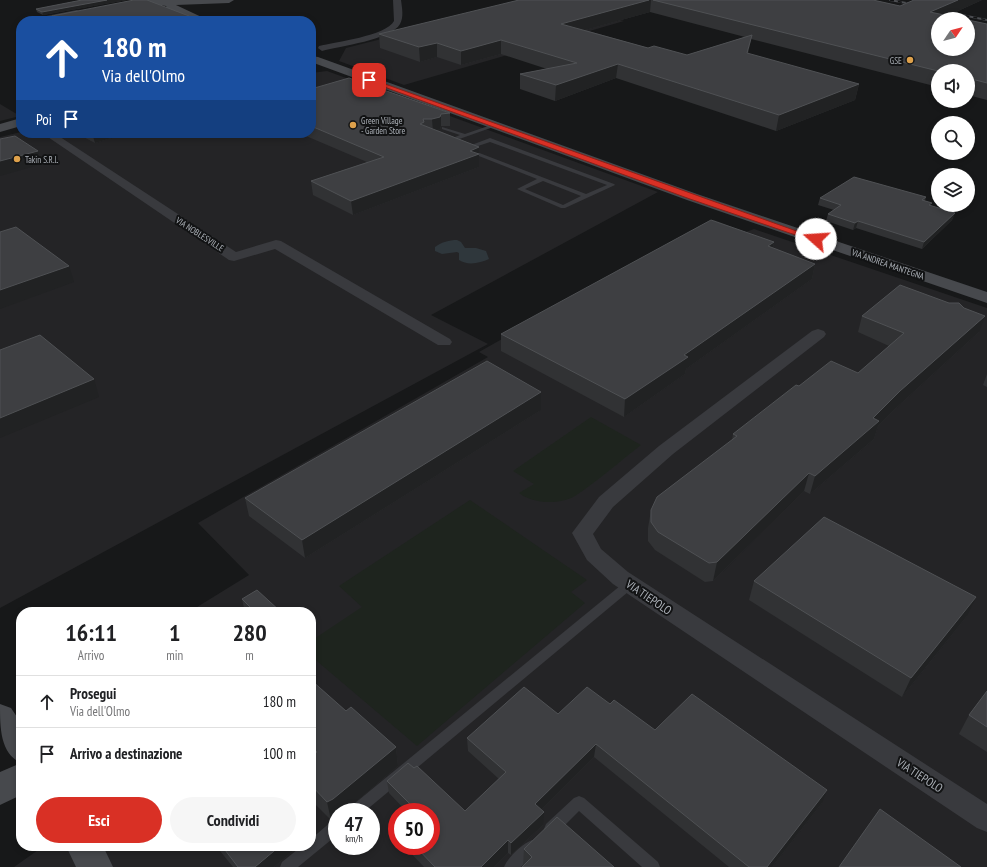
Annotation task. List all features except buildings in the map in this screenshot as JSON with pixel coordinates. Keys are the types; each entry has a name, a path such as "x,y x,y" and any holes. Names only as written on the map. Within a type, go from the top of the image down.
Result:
{"main road":[{"path":"147,0 162,3 190,14 211,13 234,1"},
{"path":"162,3 196,2 211,13"},
{"path":"180,10 185,5 196,2"},
{"path":"316,47 326,50 326,54 316,58"},
{"name":"VIA ANDREA MANTEGNA","path":"316,61 692,197 987,298"},
{"path":"0,128 16,123"},
{"path":"0,717 16,741"},
{"path":"0,790 16,780"},
{"path":"85,851 96,867"}],"street":[{"path":"322,48 378,34 394,28 398,20 397,0"},
{"path":"58,16 84,11"},
{"name":"VIA NOBLESVILLE","path":"55,138 234,257 276,244 444,342"},
{"name":"VIA TIEPOLO","path":"818,334 666,450 606,502 582,533 587,546 599,563 987,819"}],"lane":[{"path":"447,141 496,126"},
{"path":"444,128 464,135"},
{"path":"471,133 612,185 563,207 520,189 543,179"},
{"path":"440,138 447,141 445,142 586,196"},
{"path":"464,149 490,140"},
{"path":"365,803 630,584"},
{"path":"511,867 579,802 653,867"},
{"path":"316,843 328,833"},
{"path":"287,867 307,851"}],"shaded area":[{"path":"535,0 542,0 624,21 404,85 339,61 346,48"},
{"path":"327,71 658,192 431,315 488,344 0,608 0,137 16,133 16,138 316,138 316,72"},
{"path":"0,104 16,114 16,117 0,121"},
{"path":"714,220 746,232 754,229 987,308 987,867 14,867 37,851 316,851 316,607 197,607 249,575 198,523 488,357 479,352"},
{"path":"457,240 461,242 465,248 476,248 486,251 489,259 478,263 466,263 459,260 459,253 457,252 442,254 435,251 435,247 440,244"},
{"path":"591,417 641,445 592,484 569,499 546,502 525,497 519,493 534,484 513,471"},
{"path":"470,500 587,580 571,592 585,603 417,746 316,660 316,638 362,607 339,586"}],"railway":[{"path":"890,0 917,5"},
{"path":"942,11 987,20"}],"place":[{"name":"GSE","path":"910,60"},
{"name":"Green Village - Garden Store","path":"353,125"},
{"name":"Takin S.R.l.","path":"17,159"}],"route":[{"path":"369,80 692,197 816,239"}]}
